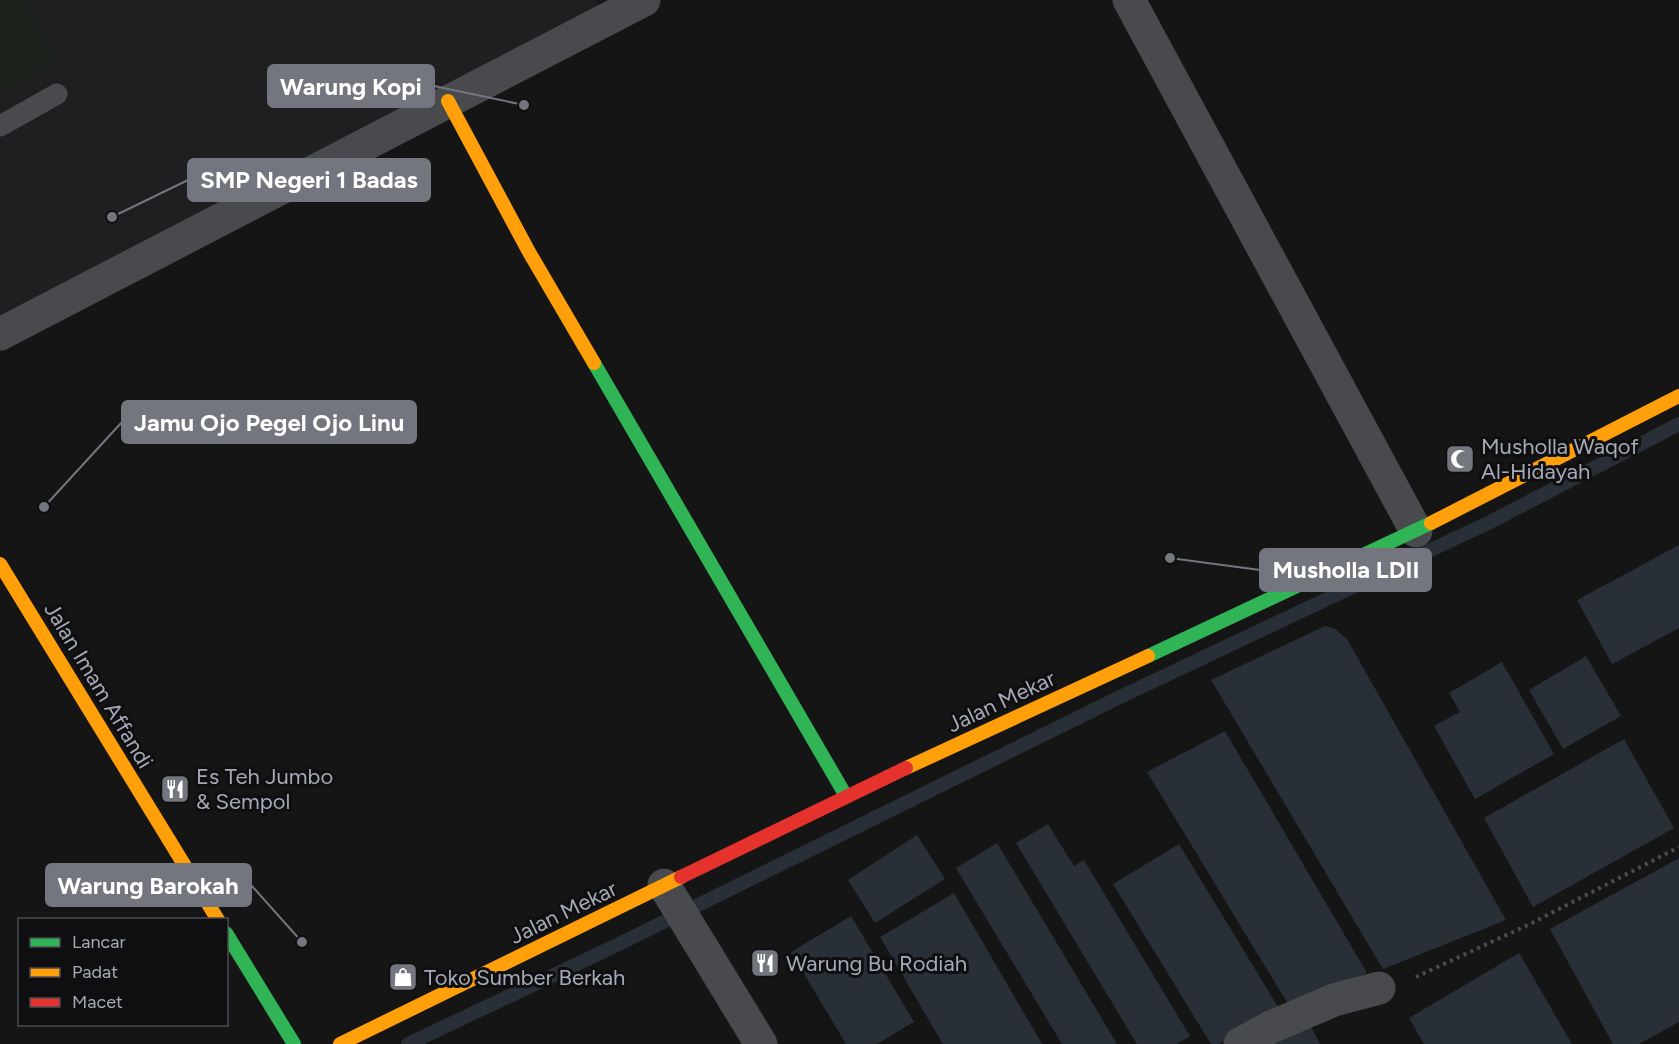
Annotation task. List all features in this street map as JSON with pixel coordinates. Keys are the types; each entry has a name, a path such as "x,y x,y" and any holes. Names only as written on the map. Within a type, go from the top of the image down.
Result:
{"street":[{"path":"0,334 644,0"},
{"path":"1129,0 1416,531"},
{"path":"448,101 529,252 846,796"},
{"name":"Jalan Mekar","path":"340,1044 669,894 846,796 1416,531 1679,396"},
{"name":"Jalan Imam Affandi","path":"0,564 217,918"},
{"path":"669,894 761,1044"},
{"path":"228,936 294,1044"},
{"path":"1240,1044 1271,1027 1334,1000 1379,988"}],"lane":[{"path":"0,126 57,94"}],"path":[{"path":"1379,988 1416,977 1530,924 1679,848"}],"shaded area":[{"path":"0,0 596,0 606,18 0,334"},
{"path":"0,0 24,0 57,62 0,92"},
{"path":"1679,545 1679,628 1612,664 1577,600"},
{"path":"1325,626 1335,629 1347,639 1506,920 1383,969 1211,680"},
{"path":"1586,656 1621,716 1563,749 1529,690"},
{"path":"1502,662 1554,754 1475,799 1434,726 1460,712 1449,693"},
{"path":"1225,731 1367,973 1288,1004 1147,772"},
{"path":"1624,739 1674,828 1533,907 1484,818"},
{"path":"1048,824 1074,866 1084,860 1190,1036 1177,1044 1137,1044 1016,843"},
{"path":"917,835 945,879 875,923 848,880"},
{"path":"997,843 1117,1044 1062,1044 956,868"},
{"path":"1179,844 1278,1007 1219,1044 1211,1044 1113,884"},
{"path":"1679,858 1679,1022 1639,1044 1613,1044 1550,929"},
{"path":"954,893 1042,1044 943,1044 880,937"},
{"path":"851,916 914,1022 877,1044 846,1044 791,952"},
{"path":"1519,953 1572,1044 1424,1044 1409,1018"},
{"path":"1308,1021 1320,1044 1266,1044"}],"waterway":[{"path":"408,1044 617,945 1120,697 1490,522 1679,424"}],"traffic: fast":[{"path":"594,363 846,796"},
{"path":"1148,656 1431,523"},
{"path":"228,936 294,1044"}],"traffic: slow":[{"path":"448,101 529,252 594,363"},
{"path":"1431,523 1679,396"},
{"path":"0,564 217,918"},
{"path":"906,768 1148,656"},
{"path":"340,1044 681,877"}],"traffic: jam":[{"path":"681,877 906,768"}],"place":[{"name":"Warung Kopi","path":"524,105"},
{"name":"SMP Negeri 1 Badas","path":"112,217"},
{"name":"Musholla Waqof Al-Hidayah","path":"1460,459"},
{"name":"Jamu Ojo Pegel Ojo Linu","path":"44,507"},
{"name":"Musholla LDII","path":"1170,558"},
{"name":"Es Teh Jumbo & Sempol","path":"175,789"},
{"name":"Warung Barokah","path":"302,942"},
{"name":"Warung Bu Rodiah","path":"765,963"},
{"name":"Toko Sumber Berkah","path":"403,977"}]}
